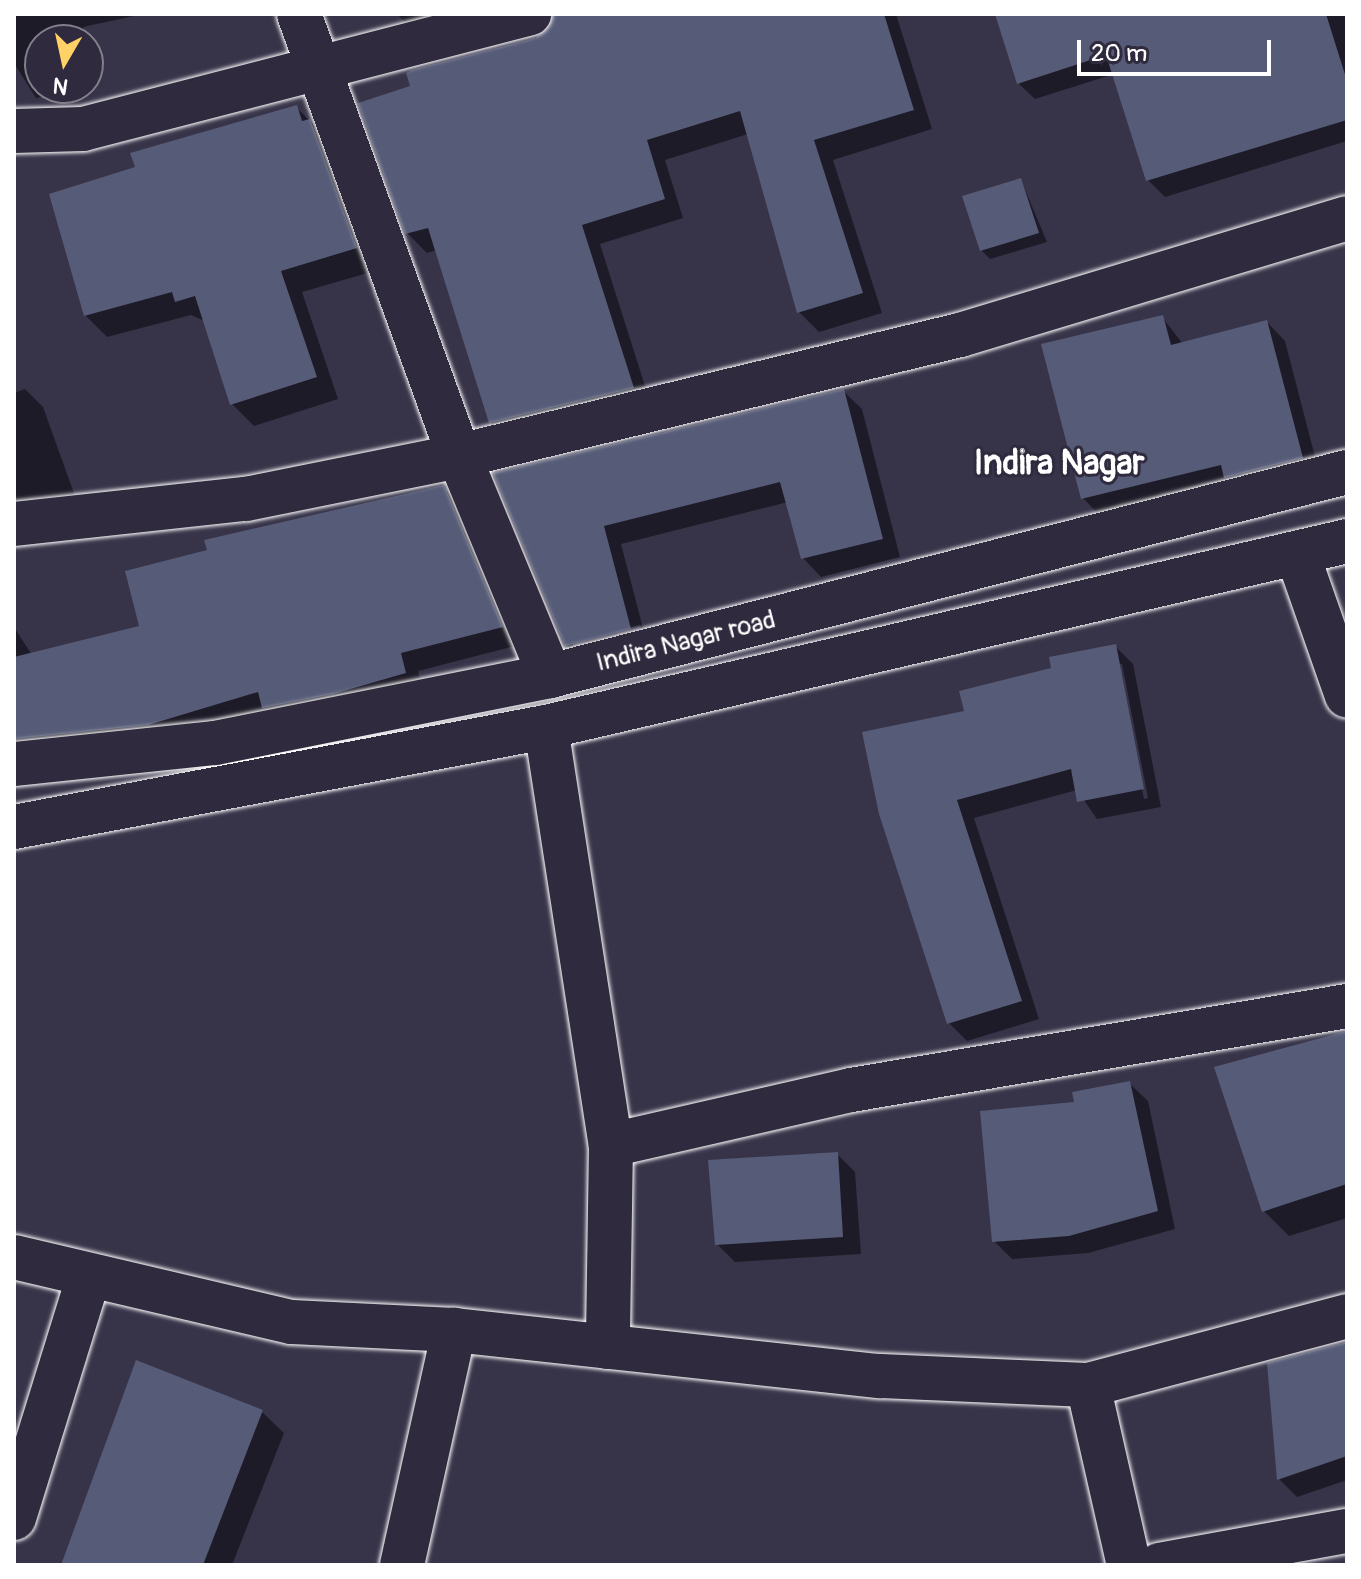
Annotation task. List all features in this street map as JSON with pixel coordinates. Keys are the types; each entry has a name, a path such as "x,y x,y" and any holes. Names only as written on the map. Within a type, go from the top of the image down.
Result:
{"street":[{"path":"299,14 321,65 459,456 550,676"},
{"path":"14,131 83,129 321,65 529,14"},
{"path":"14,524 246,499 459,456 960,335 1347,218"},
{"name":"Indira Nagar road","path":"14,764 215,743 550,676 1347,472"},
{"name":"Indira Nagar road","path":"14,827 546,727 1347,541"},
{"path":"1297,553 1347,696"},
{"path":"546,727 611,1145 608,1347"},
{"path":"611,1145 851,1090 1347,1006"},
{"path":"14,1257 292,1322 454,1330 880,1376 1088,1385 1347,1316"},
{"path":"14,1518 89,1275"},
{"path":"402,1565 454,1330"},
{"path":"1088,1385 1129,1565"},
{"path":"1159,1565 1347,1531"}],"building":[{"path":"553,14 884,14 914,110 814,140 863,293 797,313 740,111 647,140 665,199 582,225 634,388 489,423 428,228 405,234 358,103 410,86 406,73 412,70 536,38"},
{"path":"995,14 1326,14 1347,81 1347,120 1146,181 1106,55 1017,84"},
{"path":"297,105 302,121 310,119 357,248 281,271 317,377 230,405 195,296 175,302 172,292 84,316 49,194 135,167 130,153"},
{"path":"1021,178 1039,233 980,251 962,196"},
{"path":"1163,315 1171,345 1267,320 1303,458 1224,478 1221,465 1081,499 1041,344"},
{"path":"844,389 883,539 801,559 780,482 604,526 631,629 565,646 493,473"},
{"path":"444,485 503,627 401,653 406,673 333,694 262,708 258,692 148,725 14,739 14,657 139,626 125,571 207,550 204,540"},
{"path":"1116,644 1144,789 1077,802 1071,769 957,800 1022,1001 947,1024 879,814 862,732 964,711 959,691 1051,668 1049,657"},
{"path":"1347,1031 1347,1184 1262,1212 1214,1067"},
{"path":"1130,1081 1158,1211 1069,1236 992,1242 980,1111 1074,1102 1072,1092"},
{"path":"838,1152 843,1237 715,1245 708,1160"},
{"path":"1347,1342 1347,1456 1277,1480 1267,1363"},
{"path":"136,1360 263,1410 203,1565 61,1565"}],"district":[{"name":"Indira Nagar","path":"1059,464"}]}
